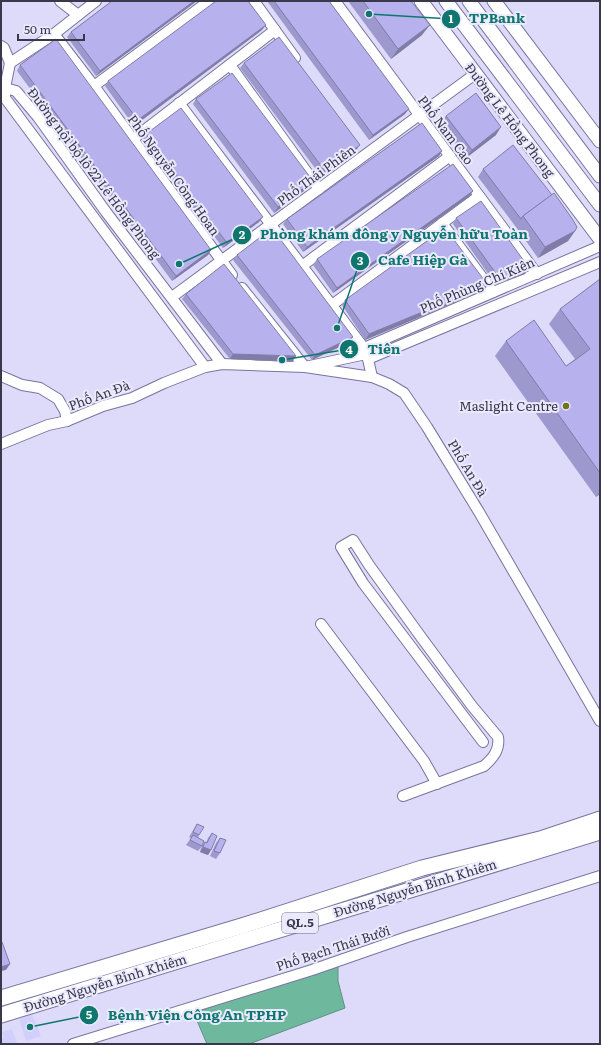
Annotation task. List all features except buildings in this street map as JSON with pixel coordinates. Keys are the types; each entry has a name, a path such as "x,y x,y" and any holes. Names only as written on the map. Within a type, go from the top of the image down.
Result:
{"highway":[{"name":"Đường Nguyễn Bỉnh Khiêm","path":"1,998 245,925 422,868 540,839 600,819"},
{"name":"Đường Nguyễn Bỉnh Khiêm","path":"1,1015 600,832"}],"main road":[{"name":"Đường Lê Hồng Phong","path":"421,1 600,239"},
{"name":"Đường Lê Hồng Phong","path":"446,1 600,205"},
{"path":"469,1 600,176"},
{"path":"494,1 600,142"}],"street":[{"path":"60,1 78,15"},
{"path":"10,63 54,34 96,1"},
{"path":"94,86 209,1"},
{"path":"254,1 302,68"},
{"name":"Phố Nam Cao","path":"335,1 537,274"},
{"path":"133,139 275,30"},
{"name":"Phố Nguyễn Công Hoan","path":"54,34 133,139 221,261 305,367"},
{"path":"1,46 4,48 10,63 5,88"},
{"path":"230,65 319,189"},
{"name":"Phố Thái Phiên","path":"172,297 319,189 362,153 420,115 475,74"},
{"name":"Đường nội bộ lô 22 Lê Hồng Phong","path":"205,367 5,98 5,88 16,91 38,117 106,212 222,364"},
{"path":"179,103 332,305 366,354 372,377"},
{"path":"302,266 450,156"},
{"path":"332,305 479,196"},
{"path":"442,223 498,290 509,300"},
{"name":"Phố Phùng Chí Kiên","path":"366,354 498,290 600,246"},
{"name":"Phố Phùng Chí Kiên","path":"366,354 509,300 600,262"},
{"path":"305,367 366,354"},
{"name":"Phố An Đà","path":"1,444 48,425 67,421 103,406 132,398 164,383 205,367 222,364 305,367 372,377 389,384 404,393 416,409 487,526 600,721"},
{"path":"1,376 22,385 40,388 58,399 66,411 67,421"},
{"path":"403,796 484,766 496,752 498,737 472,706 421,637 369,565 353,540 341,547 363,583 483,742"},
{"path":"322,624 424,761 437,784"},
{"name":"Phố Bạch Thái Bưởi","path":"73,1044 312,970 407,937 600,876"}],"shaded area":[{"path":"338,966 338,981 345,1008 249,1044 207,1044 194,1011"},
{"path":"32,1014 41,1036 26,1041 19,1019"},
{"path":"12,1029 17,1043 1,1044 1,1039 4,1038 2,1032"}],"place":[{"name":"TPBank","path":"369,14"},
{"name":"Phòng khám đông y Nguyễn hữu Toàn","path":"179,264"},
{"name":"Cafe Hiệp Gà","path":"337,328"},
{"name":"Tiên","path":"282,360"},
{"name":"Maslight Centre","path":"566,406"},
{"name":"Bệnh Viện Công An TPHP","path":"30,1027"}]}
